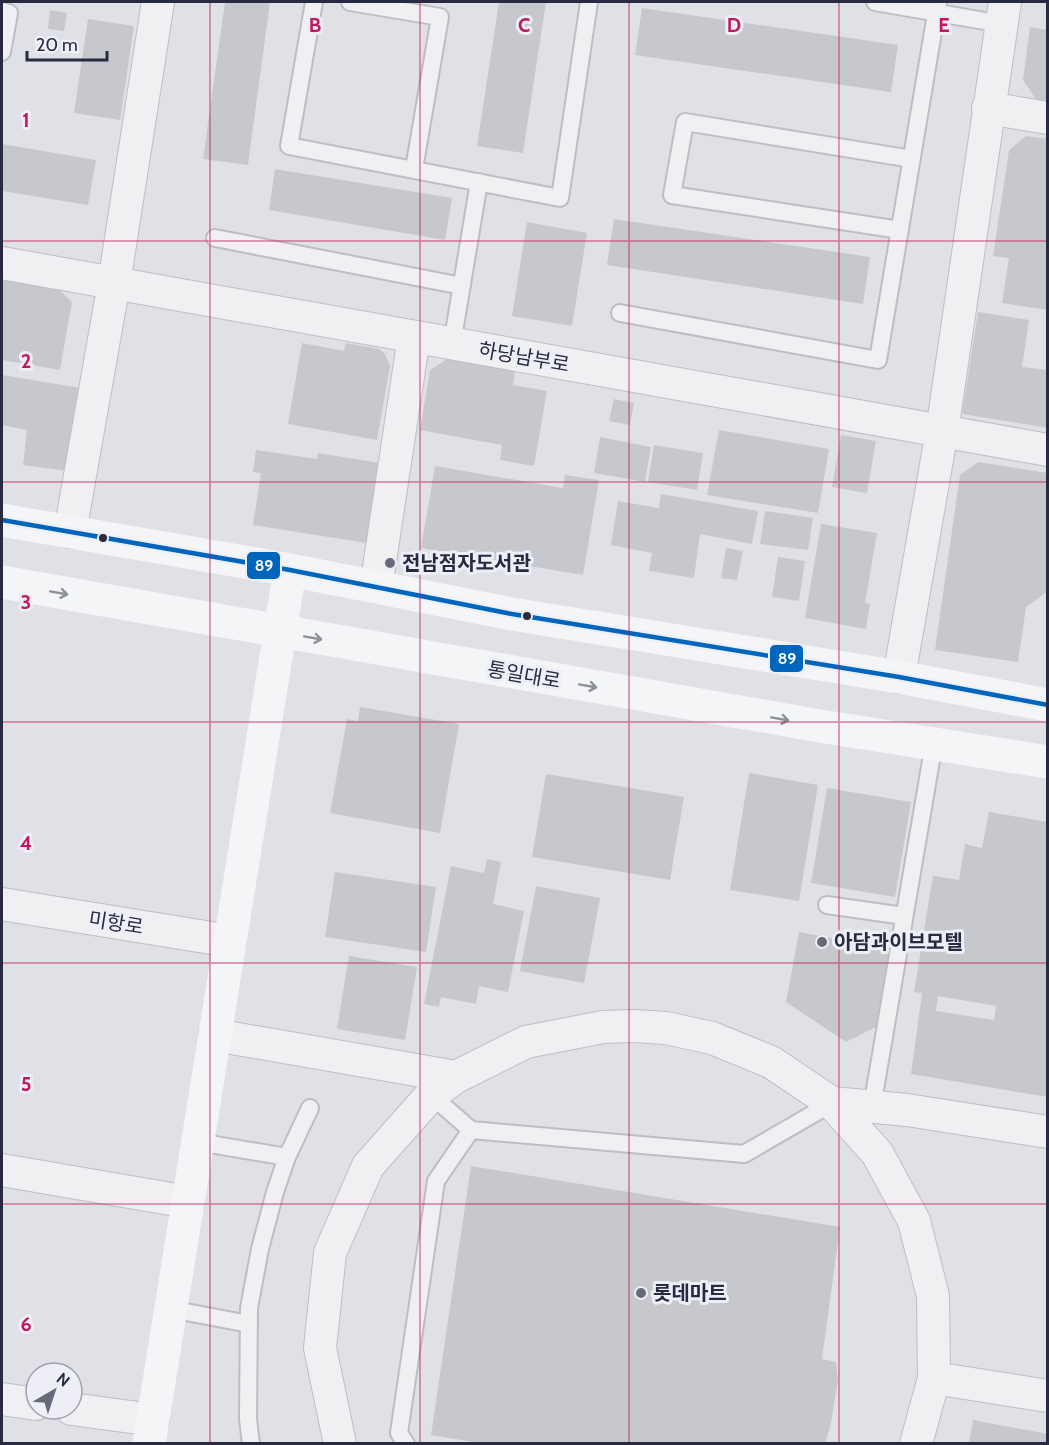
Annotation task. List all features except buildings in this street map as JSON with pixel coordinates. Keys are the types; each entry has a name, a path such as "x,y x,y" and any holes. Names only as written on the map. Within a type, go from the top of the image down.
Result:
{"street":[{"path":"70,532 114,283 158,2"},
{"path":"899,677 942,431 988,108 1004,13"},
{"path":"988,108 1047,118"},
{"name":"하당남부로","path":"2,263 1047,450"},
{"path":"376,587 414,337"},
{"path":"2,520 290,570 512,614 899,677 1047,705"},
{"path":"84,1412 151,1432 290,570"},
{"name":"통일대로","path":"2,582 808,724 1047,762"},
{"name":"미항로","path":"2,904 230,942"},
{"path":"340,1443 320,1348 330,1253 368,1166 431,1095 456,1077 526,1042 603,1027 634,1026 666,1028 712,1038 771,1062 832,1102 877,1153 914,1221 933,1296 934,1377 916,1443"},
{"path":"215,1035 456,1077"},
{"path":"832,1102 908,1110 1047,1132"},
{"path":"2,1170 188,1202"},
{"path":"934,1377 1047,1396"},
{"path":"2,1399 24,1402"}],"lane":[{"path":"314,2 289,146 560,198 589,2"},
{"path":"350,2 440,17 414,169"},
{"path":"874,2 1004,13"},
{"path":"620,313 878,360 938,7"},
{"path":"2,11 9,13 2,52"},
{"path":"900,230 672,195 685,122 912,159"},
{"path":"452,344 479,182"},
{"path":"215,238 462,286"},
{"path":"872,1107 934,743"},
{"path":"827,905 904,916"},
{"path":"431,1095 471,1130 744,1154 832,1102"},
{"path":"251,1443 248,1419 249,1308 260,1249 275,1192 287,1157 310,1108"},
{"path":"405,1443 399,1433 436,1181 471,1130"},
{"path":"198,1142 287,1157"},
{"path":"170,1309 249,1324"}],"transit line":[{"name":"89","path":"2,520 290,570 512,614 899,677 1048,705"}],"place":[{"name":"전남점자도서관","path":"390,563"},
{"name":"아담과이브모텔","path":"822,942"},
{"name":"롯데마트","path":"641,1293"}]}
